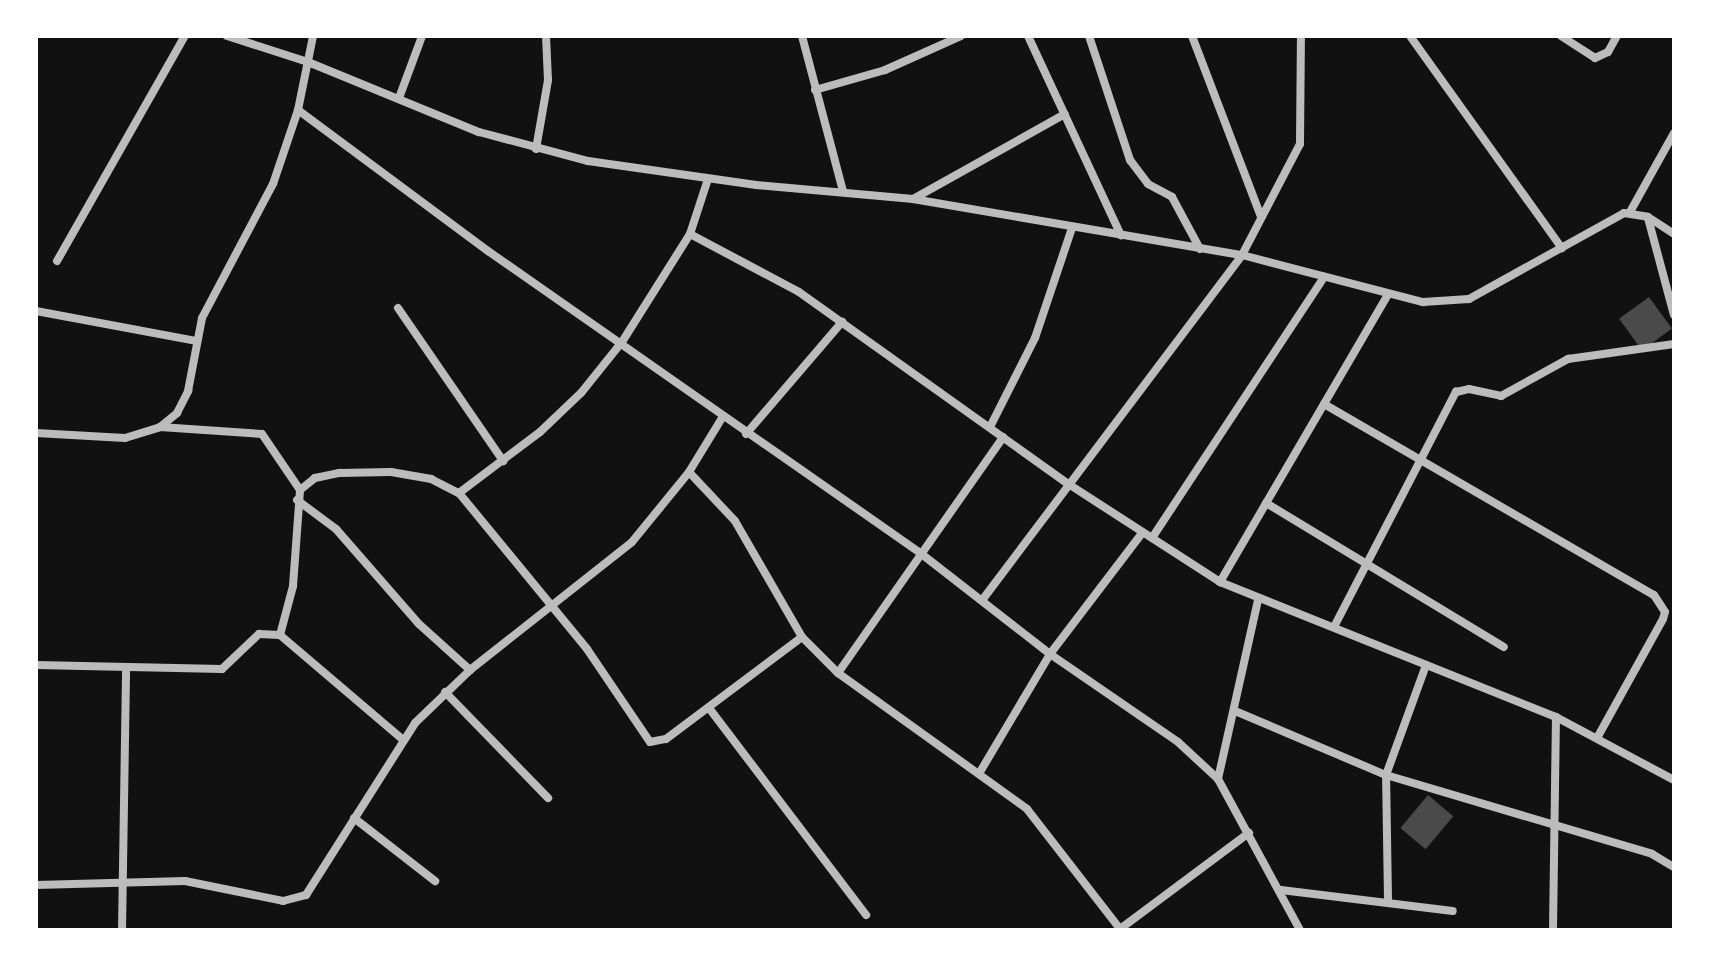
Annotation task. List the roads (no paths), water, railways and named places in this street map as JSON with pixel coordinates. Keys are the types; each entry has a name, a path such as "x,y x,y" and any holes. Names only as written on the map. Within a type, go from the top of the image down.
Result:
{"street":[{"path":"57,261 185,36"},
{"path":"227,36 308,62 536,149 708,179 913,199 1242,255 1388,294 1444,304 1469,299 1630,212 1674,133"},
{"path":"160,427 177,413 188,391 197,341 216,285 273,184 298,110 313,36"},
{"path":"399,98 422,36"},
{"path":"536,149 548,80 546,36"},
{"path":"802,36 843,191"},
{"path":"815,90 885,70 961,36"},
{"path":"1028,36 1121,235"},
{"path":"1089,36 1130,160 1148,184 1172,197 1200,249"},
{"path":"1192,36 1261,217"},
{"path":"983,599 1242,255 1300,144 1301,36"},
{"path":"1410,36 1562,248"},
{"path":"1561,36 1595,58 1608,52 1617,36"},
{"path":"298,110 488,251 622,342 722,418 919,552 1050,654 1178,742 1218,779 1300,930"},
{"path":"913,199 1065,114"},
{"path":"459,493 561,416 622,342 690,234 708,179"},
{"path":"1630,212 1648,217 1674,234"},
{"path":"1648,217 1674,315"},
{"path":"990,427 1035,338 1072,228"},
{"path":"690,234 799,292 1070,485 1220,582 1258,600 1335,625 1556,717 1674,780"},
{"path":"1152,538 1324,277"},
{"path":"1220,582 1388,294"},
{"path":"398,308 503,461"},
{"path":"36,311 197,341"},
{"path":"746,434 842,322"},
{"path":"1335,625 1364,562 1456,392 1469,389 1501,396 1568,359 1674,344"},
{"path":"1324,404 1661,603 1663,619 1597,738"},
{"path":"36,885 212,883 298,901 313,889 402,739 470,670 551,610 632,542 689,472 722,418"},
{"path":"36,433 125,438 160,427 262,434 298,495 336,529 419,624 470,670"},
{"path":"838,673 919,552 1003,437"},
{"path":"280,635 293,586 298,495 315,478 339,473 391,472 431,479 459,493 551,610 587,649 647,740 661,741 802,637"},
{"path":"689,472 735,521 802,637 838,673 930,742 980,772 1027,809 1072,872 1124,930 1249,833"},
{"path":"1266,503 1504,647"},
{"path":"980,772 1050,654 1143,532"},
{"path":"1218,779 1258,600"},
{"path":"36,665 222,669 259,634 280,635 402,739"},
{"path":"1388,899 1386,775 1426,665"},
{"path":"122,930 126,667"},
{"path":"445,692 548,798"},
{"path":"709,708 866,915"},
{"path":"1235,711 1386,775 1552,827 1652,854 1674,867"},
{"path":"1553,930 1552,827 1556,717"},
{"path":"354,818 435,881"},
{"path":"1281,890 1388,899 1453,911"}]}
